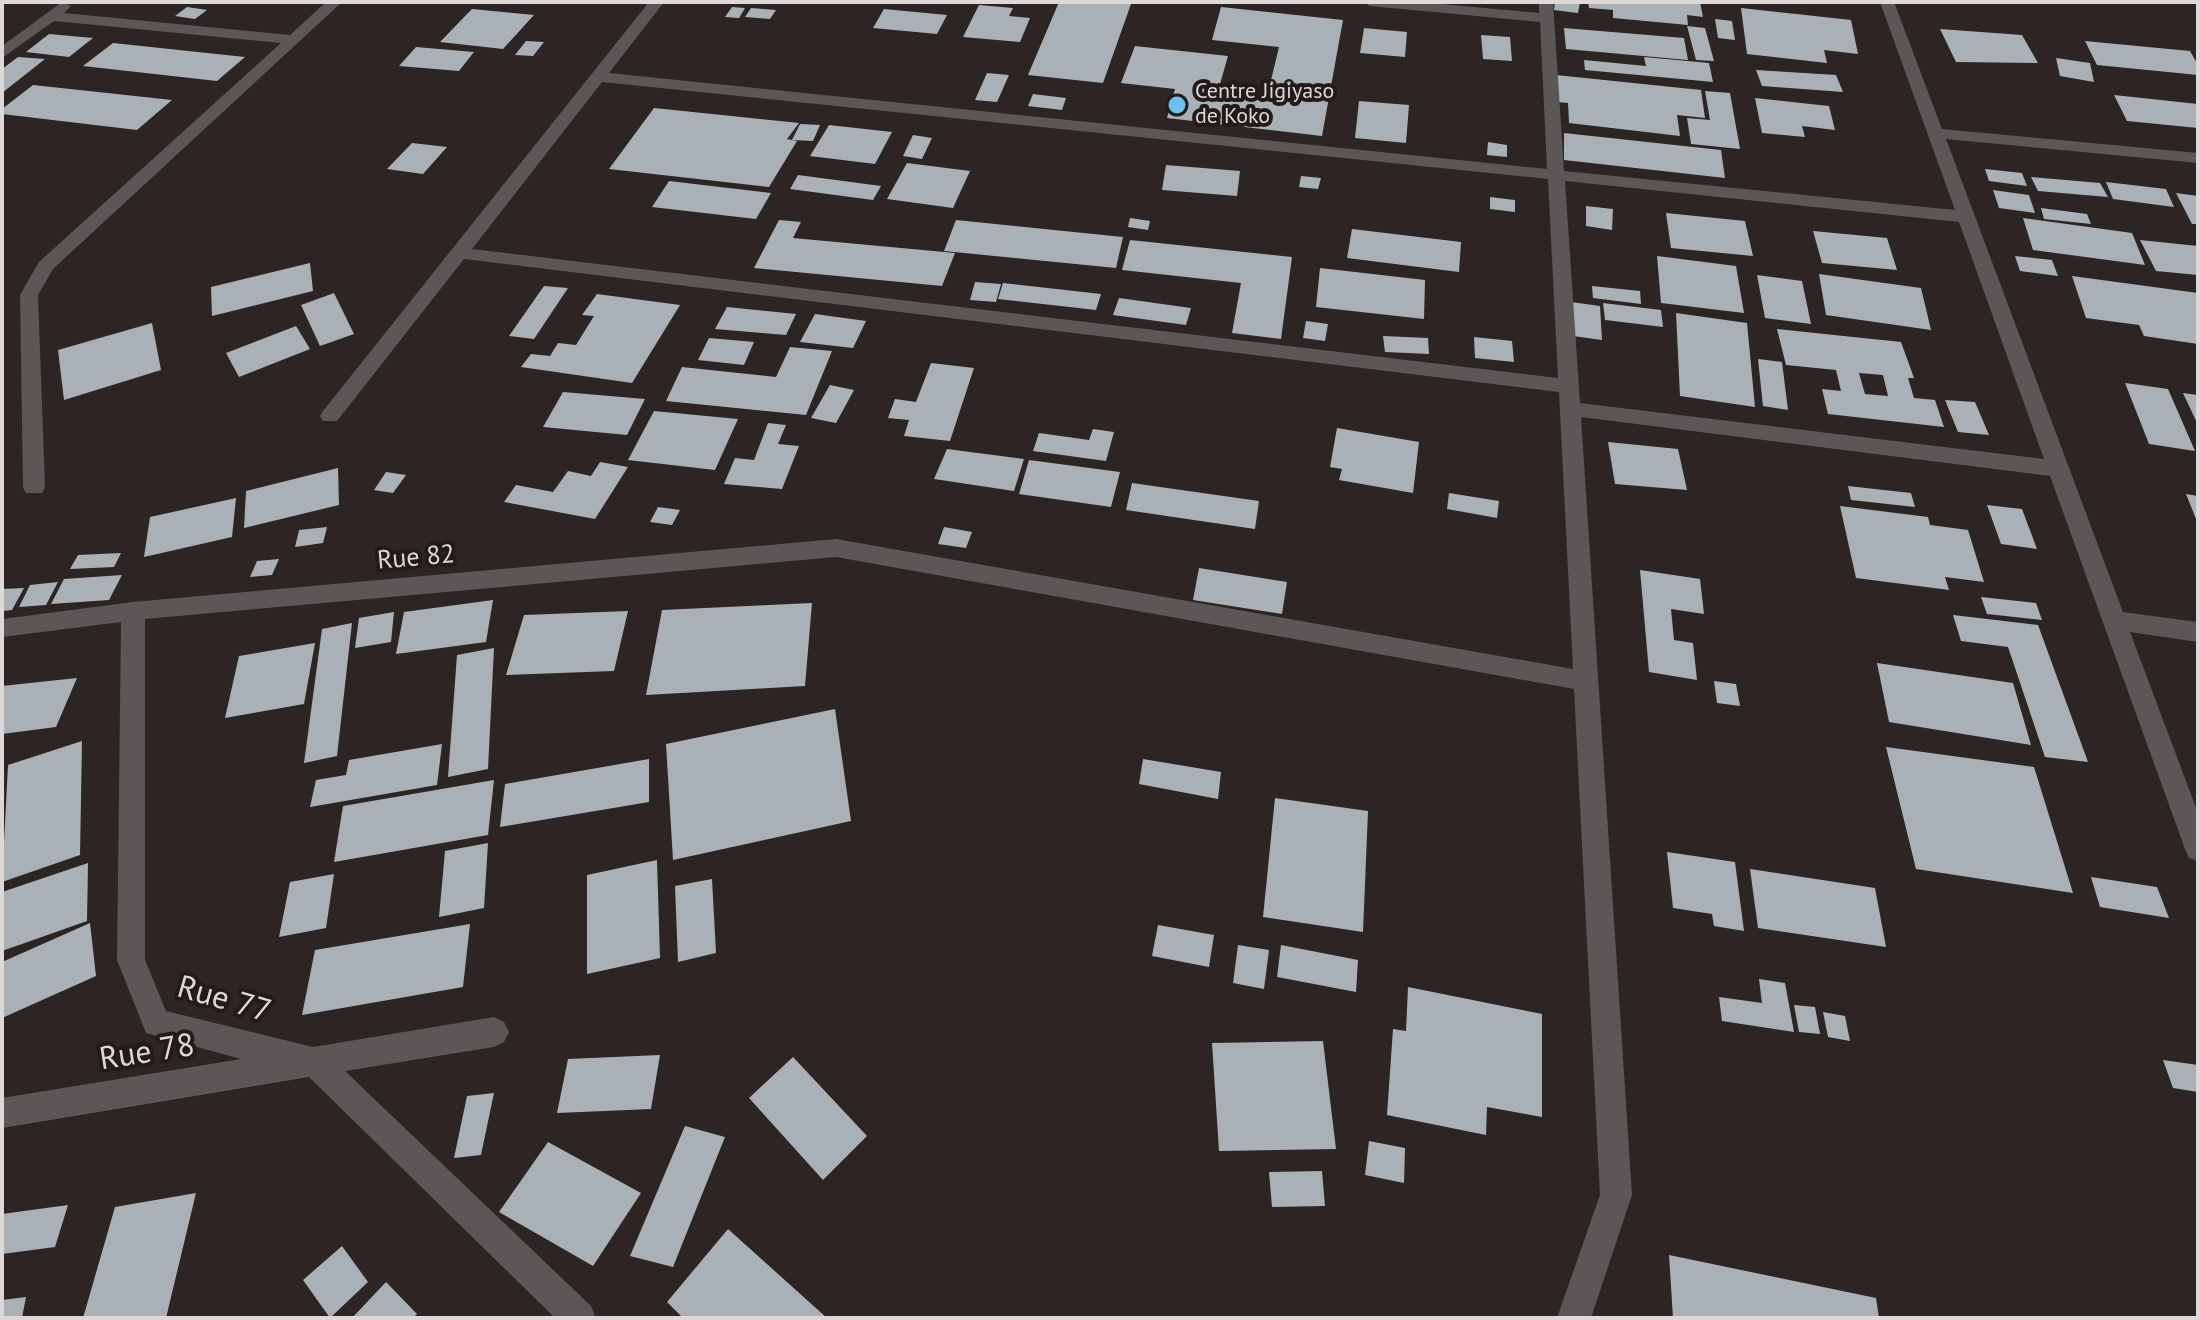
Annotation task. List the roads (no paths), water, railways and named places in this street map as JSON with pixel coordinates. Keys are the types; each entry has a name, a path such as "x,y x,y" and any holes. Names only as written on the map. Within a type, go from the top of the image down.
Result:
{"street":[{"path":"2,53 70,2"},
{"path":"34,487 29,295 46,266 335,2"},
{"path":"330,416 657,2"},
{"path":"1370,2 1547,10 1616,1195 1574,1318"},
{"path":"1887,2 2198,849"},
{"path":"52,16 293,40"},
{"path":"598,77 1966,217"},
{"path":"1935,133 2198,158"},
{"path":"459,253 1569,397 2059,469"},
{"name":"Rue 82","path":"2,628 133,611 836,548 1586,681"},
{"name":"Rue 77","path":"133,611 131,960 156,1023 314,1062"},
{"path":"2114,620 2198,632"},
{"name":"Rue 78","path":"2,1113 494,1032"},
{"path":"314,1062 579,1318"}],"place":[{"name":"Centre Jigiyaso de Koko","path":"1177,105"}]}
